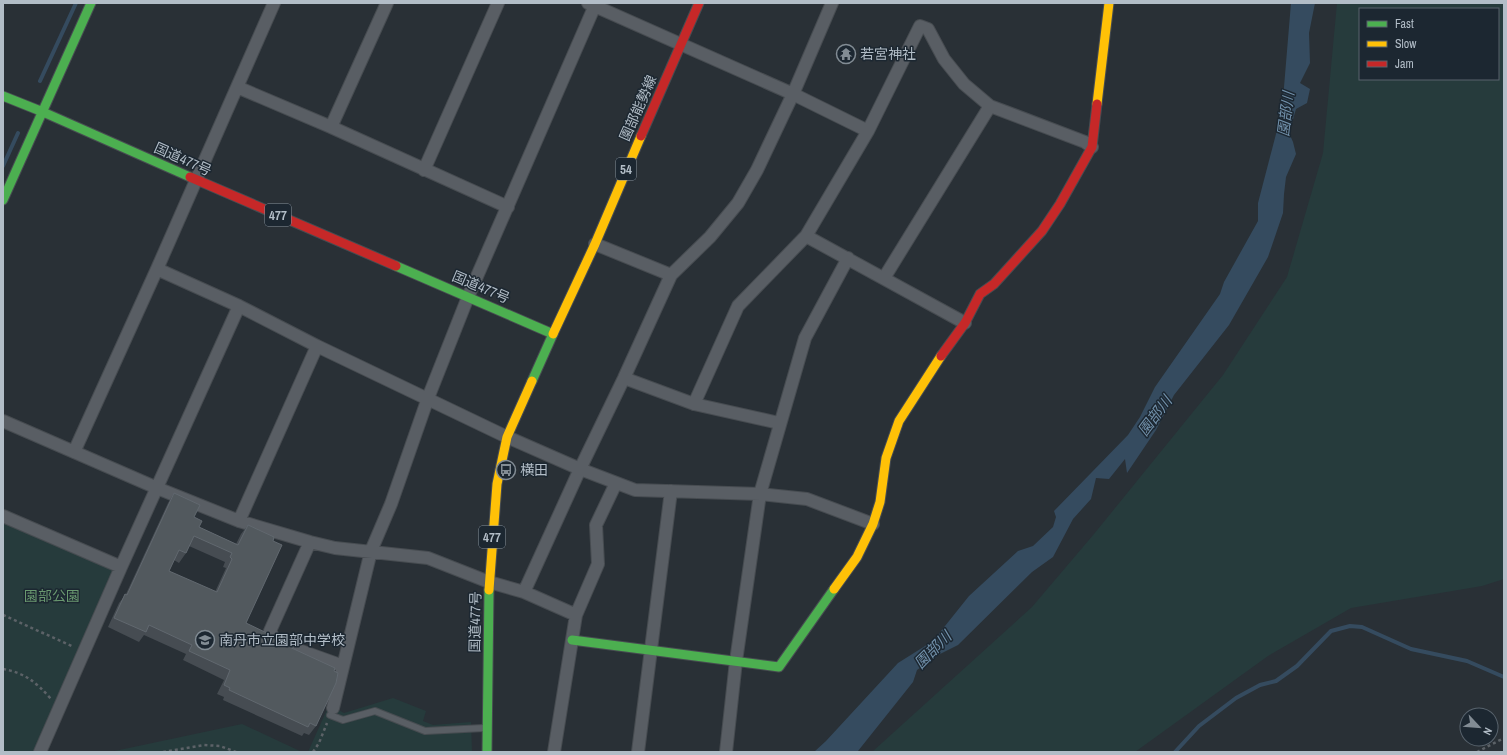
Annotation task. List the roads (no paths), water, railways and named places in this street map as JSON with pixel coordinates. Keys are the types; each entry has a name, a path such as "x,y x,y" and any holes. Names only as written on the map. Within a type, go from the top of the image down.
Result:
{"main road":[{"path":"3,200 91,3"},
{"name":"園部能勢線","path":"553,334 595,244 700,3"},
{"path":"572,640 779,667 857,557 873,524 880,502 886,458 899,421 924,380 965,323 980,294 994,284 1042,230 1060,204 1092,147 1109,3"},
{"name":"国道477号","path":"3,96 43,112 196,180 553,334 507,437 497,484 489,582 487,752"}],"street":[{"path":"74,452 157,269 274,3"},
{"path":"331,127 387,3"},
{"path":"424,170 498,3"},
{"path":"524,592 671,275 710,237 738,203 757,170 793,94 832,3"},
{"path":"332,711 371,551 391,504 428,398 468,297 508,207 593,4 681,45 793,94 868,131"},
{"path":"694,404 738,306 806,236 868,131 920,26 928,29 944,59 964,84 990,106 1085,142 1092,147"},
{"path":"236,87 331,127 508,207"},
{"path":"884,278 990,106"},
{"path":"806,236 965,323"},
{"path":"595,244 671,275"},
{"path":"726,752 736,662 760,494 779,423 805,338 848,258"},
{"path":"157,269 239,306 318,346 507,437 580,469 635,490 760,494 807,499 873,524"},
{"path":"40,752 121,567 239,306"},
{"path":"239,521 318,346"},
{"path":"624,378 694,404 779,423"},
{"path":"3,421 157,488 239,521 335,548 428,558 489,582 524,592 576,615"},
{"path":"554,752 576,615 598,564 596,525 616,483"},
{"path":"638,752 671,491"},
{"path":"3,516 121,567"},
{"path":"310,542 270,632 276,642 343,666"}],"lane":[{"path":"332,711 343,720 375,712 425,731 488,727"}],"water":[{"name":"園部川","path":"1291,3 1315,3 1309,33 1310,63 1300,83 1310,89 1307,103 1296,109 1289,133 1296,154 1286,177 1283,213 1268,257 1229,325 1174,395 1156,430 1127,473 1125,459 1109,479 1096,478 1091,499 1073,519 1053,557 1032,572 958,645 940,654 917,670 913,682 858,751 814,752 898,663 933,641 969,596 1018,551 1033,546 1053,527 1056,517 1054,511 1128,435 1140,417 1155,387 1220,294 1224,282 1258,221 1258,203 1282,111"}],"waterway":[{"path":"40,81 76,3"},
{"path":"3,166 18,133"},
{"path":"1175,752 1199,726 1236,698 1260,685 1276,681 1297,666 1331,631 1350,626 1362,627 1411,649 1467,661 1504,677"}],"place":[{"name":"若宮神社","path":"846,54"},
{"name":"横田","path":"506,470"},
{"name":"南丹市立園部中学校","path":"205,640"}],"park label":[{"name":"園部公園","path":"52,596"}]}
